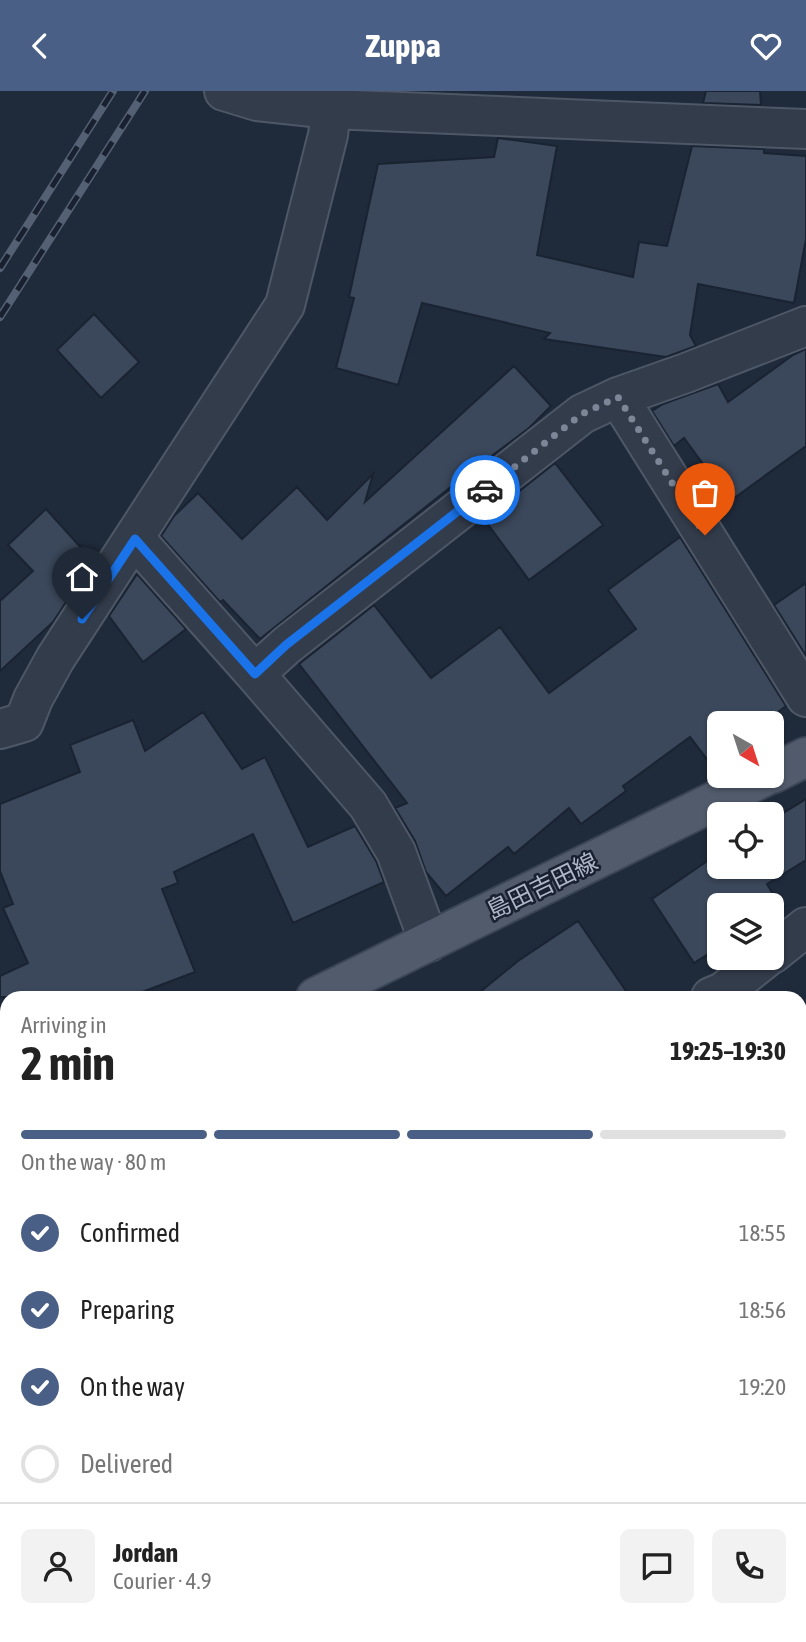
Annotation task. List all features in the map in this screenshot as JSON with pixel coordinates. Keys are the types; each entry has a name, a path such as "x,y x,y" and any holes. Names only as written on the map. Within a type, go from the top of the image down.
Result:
{"main road":[{"name":"島田吉田線","path":"784,767 806,757"},
{"name":"島田吉田線","path":"328,991 742,788"}],"street":[{"path":"224,91 257,101 331,109 806,129"},
{"path":"0,729 24,722 55,659 285,305 328,135 331,109"},
{"path":"255,674 286,645 582,414 618,397 806,326"},
{"path":"618,397 806,697"},
{"path":"135,539 368,805 396,852 429,942"},
{"path":"784,944 806,927"},
{"path":"724,991 751,970"}],"building":[{"path":"706,91 760,91 761,105 703,103"},
{"path":"498,138 557,146 537,255 633,277 639,242 667,246 692,146 764,149 764,153 806,156 806,239 794,303 698,284 690,335 696,346 666,357 544,339 550,333 422,303 398,385 336,368 354,298 349,297 378,164 494,157"},
{"path":"94,314 139,362 101,398 57,350"},
{"path":"806,349 806,446 730,501 684,438 674,446 652,411 663,404 718,384 728,402 793,355"},
{"path":"514,366 551,406 529,428 260,639 223,600 220,602 161,536 174,516 198,493 242,539 297,487 327,520 373,474 365,502"},
{"path":"555,463 603,525 529,580 484,519"},
{"path":"46,509 93,561 53,622 0,671 0,601 33,571 8,545"},
{"path":"680,537 786,706 779,711 707,711 707,759 690,737 623,786 626,791 581,824 569,808 514,854 508,847 446,896 426,872 415,841 395,808 407,803 299,664 374,605 431,678 500,627 549,693 636,629 608,590"},
{"path":"137,574 186,629 143,662 109,616"},
{"path":"806,583 806,656 774,605"},
{"path":"203,712 242,769 265,757 308,847 355,826 376,861 384,882 293,923 253,834 174,872 178,883 162,889 195,972 145,991 0,991 0,976 28,963 3,908 13,904 0,871 0,804 80,772 70,745 133,720 145,751"},
{"path":"806,799 806,860 784,874 784,813"},
{"path":"707,861 707,879 775,879 767,884 772,893 707,893 707,955 694,963 652,899"},
{"path":"578,921 626,991 481,991 518,961"}],"railway":[{"path":"0,268 113,91"},
{"path":"0,317 145,91"}],"way so far":[{"path":"485,490 582,414 618,397 705,535"}],"route":[{"path":"82,619 135,539 255,674 286,645 485,490"}]}
